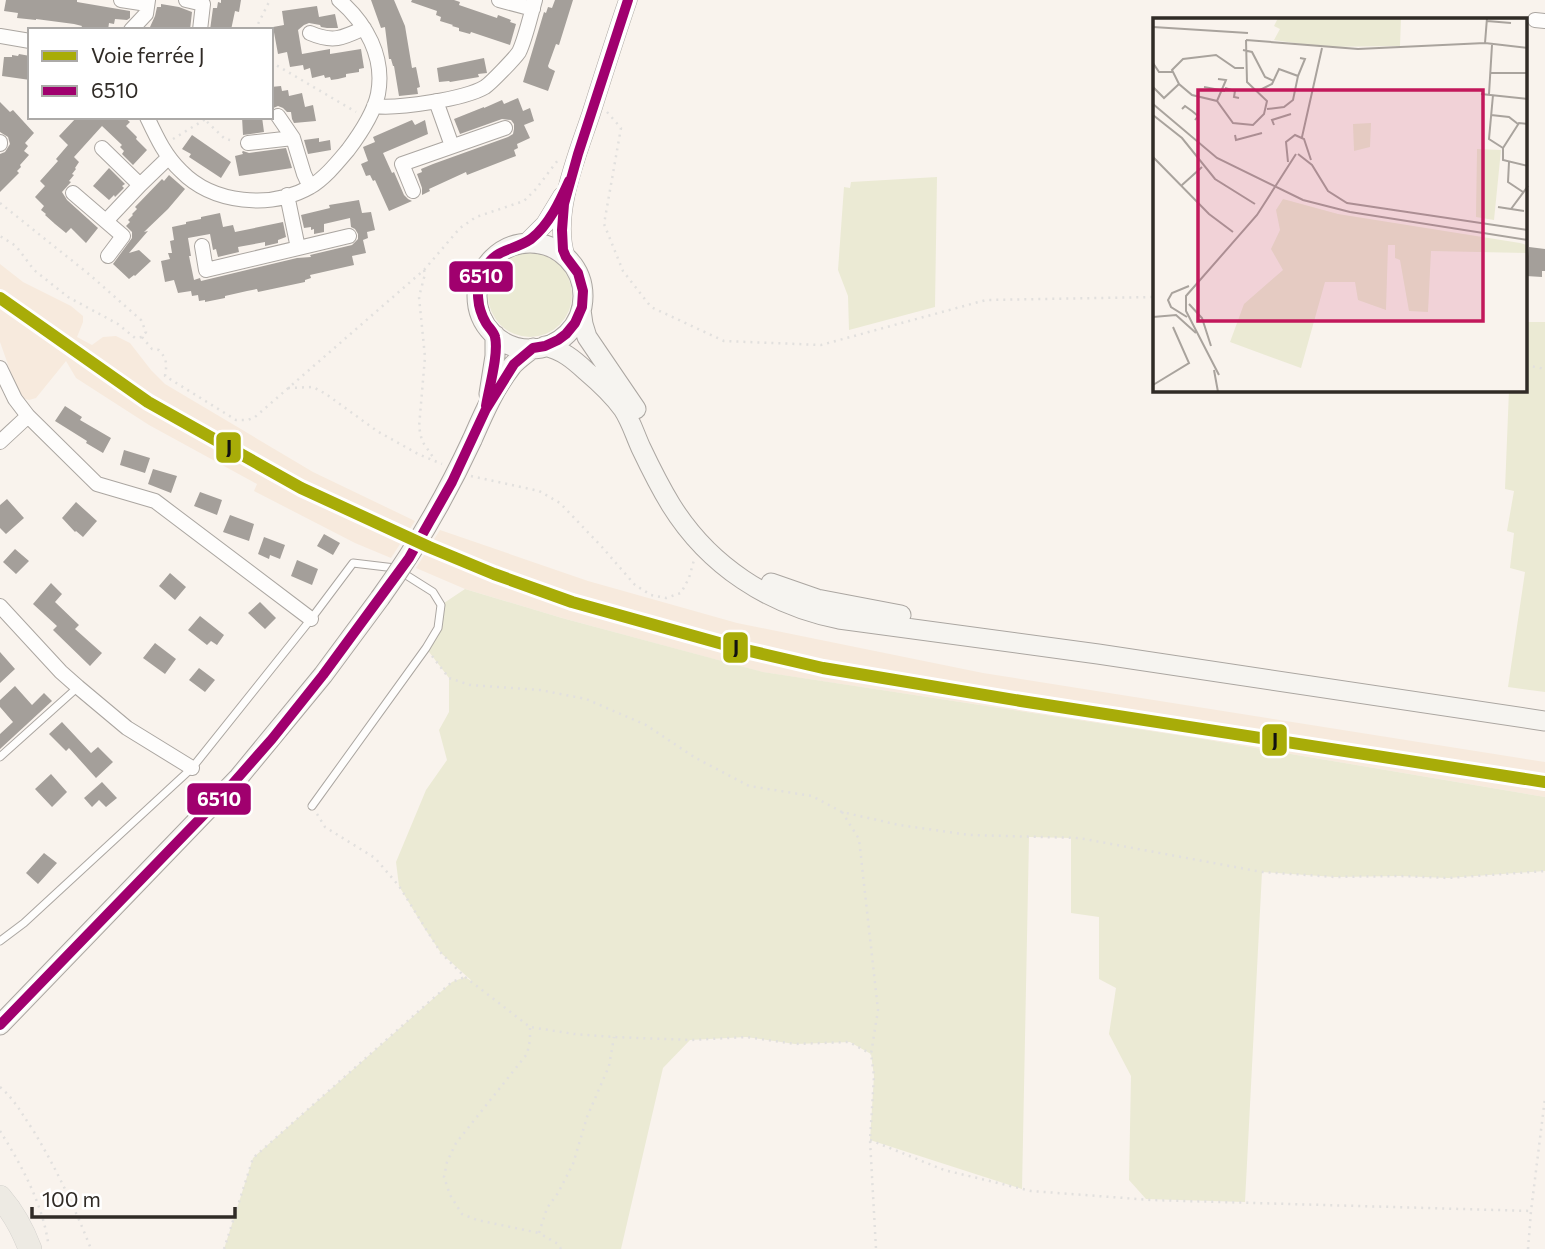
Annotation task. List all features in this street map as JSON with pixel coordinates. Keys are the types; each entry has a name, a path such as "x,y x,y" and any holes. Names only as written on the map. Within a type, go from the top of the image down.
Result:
{"main road":[{"path":"1,1025 239,777 295,711 409,558 452,482 486,409 514,364 539,347 558,340 575,323 583,299 576,269 566,257 548,246 526,243 499,253 489,262 480,279 480,312 486,324 495,335 513,345 539,347 570,357 613,397 630,422 657,481 682,521 715,559 765,594 807,612 839,619 1098,653 1545,721"},
{"path":"581,310 587,337 634,405 667,475 688,511 717,545 752,573 778,587 817,599 1098,653"},
{"path":"486,409 495,356 495,335"},
{"path":"0,1197 24,1233 30,1249"}],"street":[{"path":"121,0 148,2 146,14 133,28"},
{"path":"186,0 203,4 200,28"},
{"path":"148,119 166,152 181,172 217,194 246,201 266,200 310,187 339,161 350,146 371,112 378,93 377,59 372,41 353,13 339,0"},
{"path":"371,112 384,107 469,94 487,86 519,52 534,4 499,0"},
{"path":"566,257 562,230 564,204 628,0"},
{"path":"310,33 321,38 343,38 364,28"},
{"path":"0,36 28,41"},
{"path":"436,101 452,146"},
{"path":"278,116 293,138 310,187"},
{"path":"412,191 402,164 505,128"},
{"path":"248,143 293,138"},
{"path":"102,148 140,185"},
{"path":"106,221 166,152"},
{"path":"526,243 550,216 571,177"},
{"path":"73,193 123,236 108,256"},
{"path":"287,195 298,248"},
{"path":"202,246 206,270 349,236"},
{"path":"0,368 15,399 28,416 97,484 155,501 311,619"},
{"path":"0,442 28,416"},
{"path":"0,606 61,673 127,728 192,768"}],"lane":[{"path":"0,941 24,923 192,768 353,563 395,568 433,592 440,605 439,628 312,806"},
{"path":"0,757 78,687"}],"path":[{"path":"256,28 270,0"},
{"path":"273,63 371,112"},
{"path":"596,99 621,128 604,224 623,271 651,307 724,341 821,345 986,300 1153,297"},
{"path":"166,152 203,119 226,139 248,143"},
{"path":"142,337 152,349 159,350 165,357 165,376 236,420 255,417 424,270 460,228 476,217 524,201 559,158"},
{"path":"0,203 141,320 146,332 142,337 135,338 118,324 68,297 34,271 16,246 0,236"},
{"path":"424,270 419,297 425,357 419,427 422,441 437,462"},
{"path":"288,388 313,387 377,431 448,467"},
{"path":"471,476 539,491 560,503 635,585 651,595 666,598 681,593 694,561"},
{"path":"426,648 449,678 470,685 540,690 586,699 646,725 694,757 749,786 812,796 842,812 899,825 969,835 1079,838 1262,872 1335,877 1448,878 1545,871"},
{"path":"312,806 325,827 375,858 399,886 441,953 465,977 530,1027 614,1037 690,1040 746,1037 794,1044 849,1042 871,1054"},
{"path":"842,812 859,839 878,1010 871,1054 874,1076 870,1140 876,1249"},
{"path":"224,1249 253,1158 452,982 465,977"},
{"path":"530,1027 527,1054 456,1143 447,1162 444,1177 450,1195 462,1214 477,1220 539,1233 558,1244 561,1249"},
{"path":"539,1233 547,1208 573,1164 587,1117 610,1066 614,1037"},
{"path":"0,1087 12,1097 45,1150 76,1211 91,1249"},
{"path":"1528,1249 1545,1098"},
{"path":"0,1131 30,1187 44,1224 49,1249"},
{"path":"870,1140 944,1170 1031,1191 1151,1200 1531,1211"}],"shaded area":[{"path":"0,264 23,282 71,306 83,316 77,337 92,345 103,337 116,336 130,343 165,384 313,472 415,521 391,558 355,543 254,491 257,484 149,425 76,378 66,361 36,398 22,398 0,342"},
{"path":"440,530 588,581 737,623 983,673 1545,762 1545,797 1197,738 762,672 465,589 416,568"}],"green space":[{"path":"937,177 935,307 849,330 848,296 838,270 844,187 850,188 851,182"},
{"path":"530,253 546,256 560,265 569,279 572,295 569,311 560,325 546,334 530,337 514,334 500,325 491,311 488,295 491,279 500,265 514,256"},
{"path":"1528,322 1545,322 1545,692 1508,687 1525,572 1510,568 1514,533 1507,531 1514,491 1505,489 1509,392 1528,392"},
{"path":"465,589 763,672 1197,738 1545,797 1545,871 1448,878 1335,877 1262,872 1245,1202 1146,1199 1129,1180 1131,1076 1109,1034 1116,988 1099,979 1099,917 1071,913 1071,838 1029,837 1022,1189 870,1140 874,1076 871,1054 850,1042 795,1044 746,1037 690,1040 663,1068 621,1249 224,1249 253,1158 452,982 465,977 473,982 441,953 423,926 399,886 396,862 426,790 447,760 439,730 449,712 449,678 426,648 438,628 441,605"}],"building":[{"path":"6,0 77,0 130,11 130,18 115,19 114,24 109,23 108,28 81,28 82,26 74,24 17,18 18,13 4,11"},
{"path":"221,0 241,0 239,12 235,11 231,28 210,28 213,8 217,8 218,2 221,3"},
{"path":"371,0 394,0 405,26 412,68 416,67 420,87 417,88 418,94 399,96 394,66 389,59 385,27 381,28"},
{"path":"454,0 460,2 459,5 511,20 510,22 516,24 510,45 471,32 459,31 459,28 440,21 441,17 436,15 437,11 411,2"},
{"path":"555,0 573,0 559,45 556,44 548,66 555,71 548,91 523,82 544,12 546,13 548,7 552,8"},
{"path":"161,4 192,12 190,28 150,27 157,7 161,7"},
{"path":"317,6 319,17 335,14 338,28 309,23 304,25 298,30 302,54 330,49 330,54 361,49 364,68 359,69 359,72 331,80 324,75 312,78 310,68 304,70 303,65 290,67 287,52 278,54 273,27 284,25 282,11"},
{"path":"28,56 28,80 2,76 4,57"},
{"path":"484,58 487,73 478,74 479,77 439,82 437,68"},
{"path":"281,86 282,91 288,90 289,96 302,93 305,107 313,105 316,121 294,123 291,112 278,106 273,108 273,87"},
{"path":"518,98 523,111 530,108 534,121 524,125 530,138 517,144 518,148 514,150 516,156 467,175 466,172 422,195 417,174 422,172 421,169 513,134 514,124 511,120 502,119 460,134 454,119 502,100 504,104"},
{"path":"0,102 10,112 13,110 34,133 25,143 28,146 24,151 29,155 20,165 17,171 19,173 0,192 0,154 5,152 10,144 8,137 0,132"},
{"path":"75,119 126,119 130,122 126,126 147,150 133,165 122,154 122,145 102,126 74,157 79,162 69,181 71,182 62,192 67,200 98,228 86,243 71,228 66,233 45,215 41,210 44,206 35,197 45,186 40,181 68,145 59,136"},
{"path":"242,119 262,119 264,132 243,135"},
{"path":"412,120 415,125 425,120 428,134 383,153 404,195 412,201 389,211 375,180 373,181 370,175 366,176 361,164 368,161 363,147 375,142 373,137"},
{"path":"192,135 231,162 221,178 189,157 191,154 182,149"},
{"path":"319,138 319,142 330,140 331,150 308,154 304,140"},
{"path":"286,148 292,168 239,176 235,156 243,154 243,151 249,153"},
{"path":"109,168 125,184 115,197 114,195 109,200 93,186"},
{"path":"169,175 185,189 144,232 148,231 129,253 139,250 151,261 129,279 113,264 132,238 132,232 126,226 130,222 128,220 137,209 135,207"},
{"path":"359,200 362,213 371,212 375,230 367,232 368,238 363,240 366,253 352,256 354,265 310,275 311,278 305,282 258,292 257,289 247,291 205,302 199,301 198,295 192,296 191,291 178,293 174,280 165,282 161,261 170,259 168,253 172,253 172,227 220,213 223,227 233,225 235,232 283,222 286,237 278,240 278,243 265,246 265,242 238,247 239,252 218,257 216,249 213,250 210,234 188,238 194,280 200,278 201,281 311,257 310,255 352,245 358,239 358,234 351,227 350,218 324,224 324,232 314,234 311,227 304,228 301,215 330,208 329,205"},
{"path":"1529,247 1545,249 1545,271 1542,271 1542,277 1528,276"},
{"path":"65,406 82,417 80,420 111,438 103,453 55,421"},
{"path":"124,450 150,458 145,473 120,465"},
{"path":"153,469 177,476 171,493 148,484"},
{"path":"200,492 222,500 217,515 194,506"},
{"path":"7,499 24,518 6,534 0,528 0,505"},
{"path":"76,502 97,521 83,537 62,518"},
{"path":"230,515 254,524 249,541 223,532"},
{"path":"324,534 340,543 333,555 317,546"},
{"path":"264,537 285,545 280,559 270,555 269,559 258,554"},
{"path":"15,549 29,561 16,574 3,562"},
{"path":"297,560 318,569 312,585 291,576"},
{"path":"170,573 186,587 175,600 159,586"},
{"path":"51,583 62,594 55,602 79,625 75,629 102,653 90,666 53,630 57,626 33,604"},
{"path":"260,602 276,618 265,629 248,613"},
{"path":"200,616 224,635 217,645 211,641 207,645 188,630"},
{"path":"155,643 176,659 165,674 143,658"},
{"path":"0,652 15,669 0,683"},
{"path":"199,668 215,680 205,692 189,680"},
{"path":"15,686 32,705 44,693 52,701 0,749 0,734 13,722 0,707 0,700"},
{"path":"62,722 91,753 98,747 113,762 96,778 69,748 66,751 49,734"},
{"path":"51,774 67,792 52,807 35,789"},
{"path":"102,782 117,798 106,807 99,800 92,807 84,798"},
{"path":"44,853 57,863 38,884 26,873"}],"rail line":[{"name":"J","path":"0,298 148,402 301,488 429,547 572,602 737,648 823,668 1545,782"}],"transit line":[{"name":"6510","path":"0,1025 220,798 272,739 409,558 452,482 486,409 514,364 533,348 558,340 575,323 582,307 583,291 578,273 563,250 564,204 628,0"},
{"name":"6510","path":"486,406 496,344 479,304 480,278 493,258 531,239 543,227 569,181"}]}
